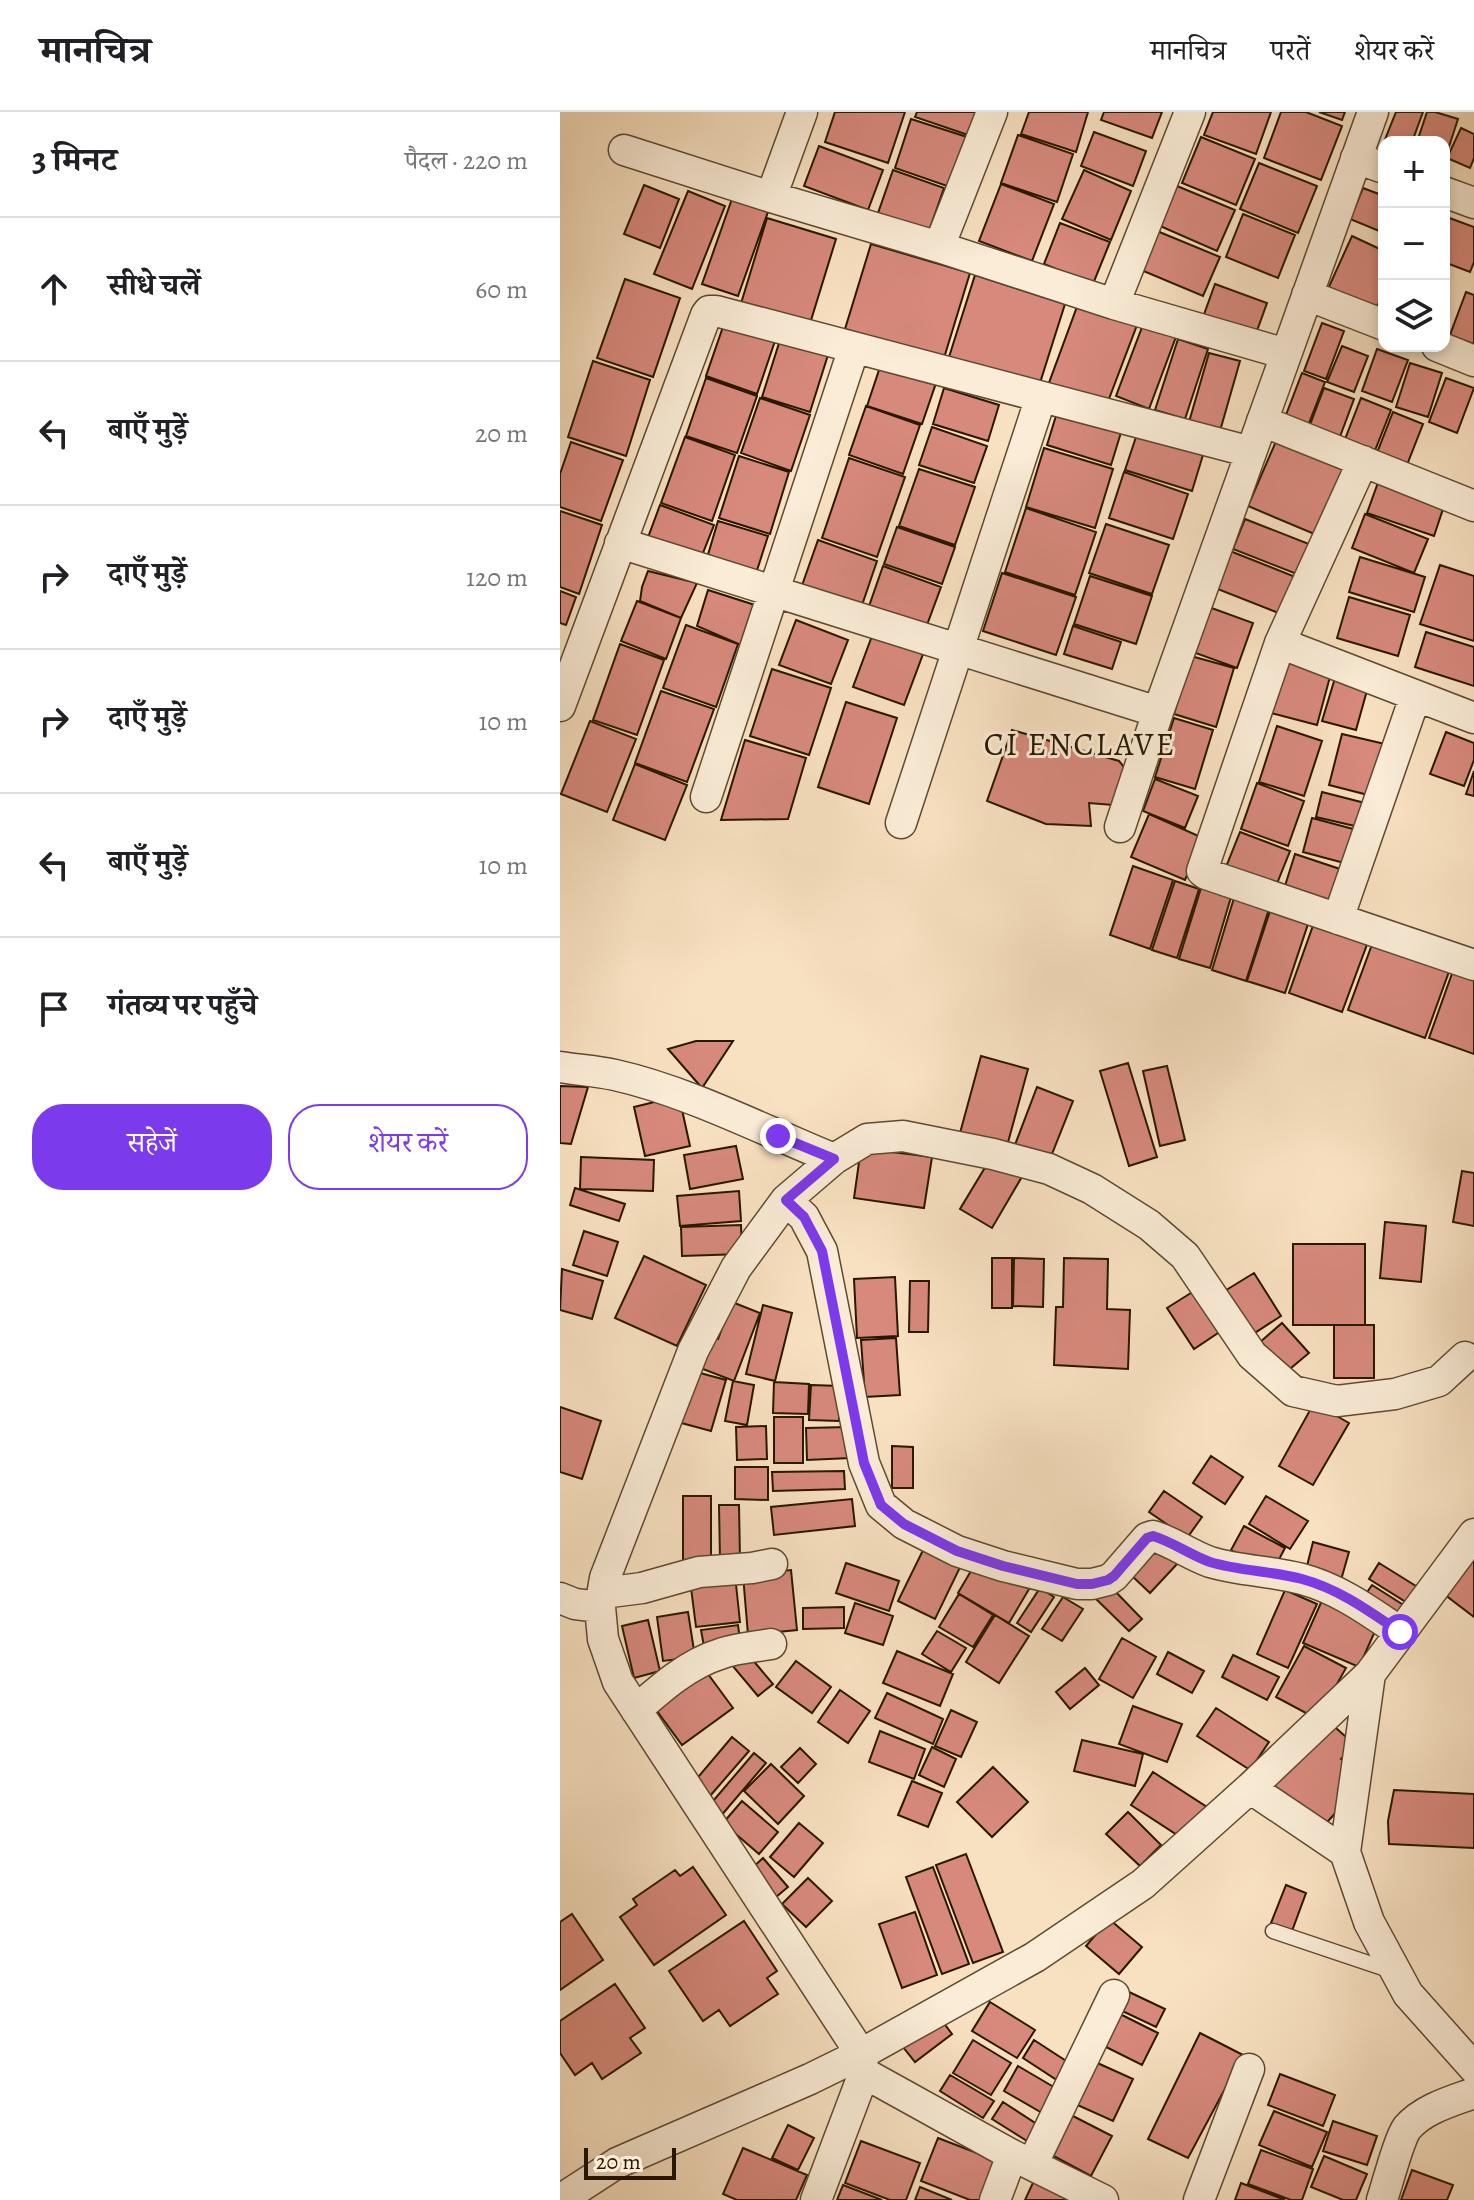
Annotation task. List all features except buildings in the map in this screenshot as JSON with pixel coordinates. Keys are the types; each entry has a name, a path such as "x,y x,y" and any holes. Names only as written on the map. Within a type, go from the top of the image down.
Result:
{"street":[{"path":"771,197 802,112"},
{"path":"939,247 992,112"},
{"path":"1114,304 1190,112"},
{"path":"1120,827 1307,295 1370,163 1373,112"},
{"path":"624,150 1114,304 1286,354"},
{"path":"1450,194 1474,203"},
{"path":"1307,295 1378,323"},
{"path":"560,706 709,311 1251,452"},
{"path":"706,797 854,348"},
{"path":"1450,351 1474,361"},
{"path":"901,823 1041,397"},
{"path":"1262,421 1474,506"},
{"path":"1363,461 1280,643 1202,871 1474,965"},
{"path":"620,543 1158,712"},
{"path":"1280,643 1474,718"},
{"path":"1338,919 1415,697"},
{"path":"560,1067 614,1075 646,1084 693,1100 834,1159"},
{"path":"580,1603 605,1578 693,1351 736,1268 786,1200 834,1159 867,1139 903,1136 993,1154 1049,1169 1092,1189 1149,1225 1185,1256 1252,1355 1293,1391 1337,1401 1395,1394 1439,1381 1465,1357"},
{"path":"786,1200 804,1217 822,1251 864,1463 881,1505 904,1524 957,1551 1077,1584 1108,1580 1147,1538 1153,1536 1207,1561 1301,1579 1333,1590 1400,1632"},
{"path":"560,2200 617,2163 797,2085 863,2063 1035,1957 1143,1884 1370,1674 1474,1534"},
{"path":"580,1603 699,1572 772,1564"},
{"path":"580,1603 603,1639 618,1682 863,2063 1022,2160 1103,2200"},
{"path":"636,1710 663,1686 698,1664 719,1654 771,1644"},
{"path":"1370,1674 1345,1852 1369,1922 1408,1994 1474,2068"},
{"path":"1250,1788 1345,1852"},
{"path":"995,2200 1022,2160 1114,1995"},
{"path":"816,2200 863,2063"},
{"path":"1199,2200 1249,2069"},
{"path":"1382,2200 1405,2130 1417,2119 1446,2103 1474,2093"},
{"path":"608,2200 617,2163"}],"lane":[{"path":"1273,1931 1396,1972"}],"district":[{"name":"CI ENCLAVE","path":"1080,744"}],"route":[{"path":"778,1136 834,1159 786,1200 804,1217 822,1251 864,1463 881,1505 904,1524 957,1551 1077,1584 1108,1580 1147,1538 1158,1537 1207,1561 1301,1579 1333,1590 1400,1632"}]}
